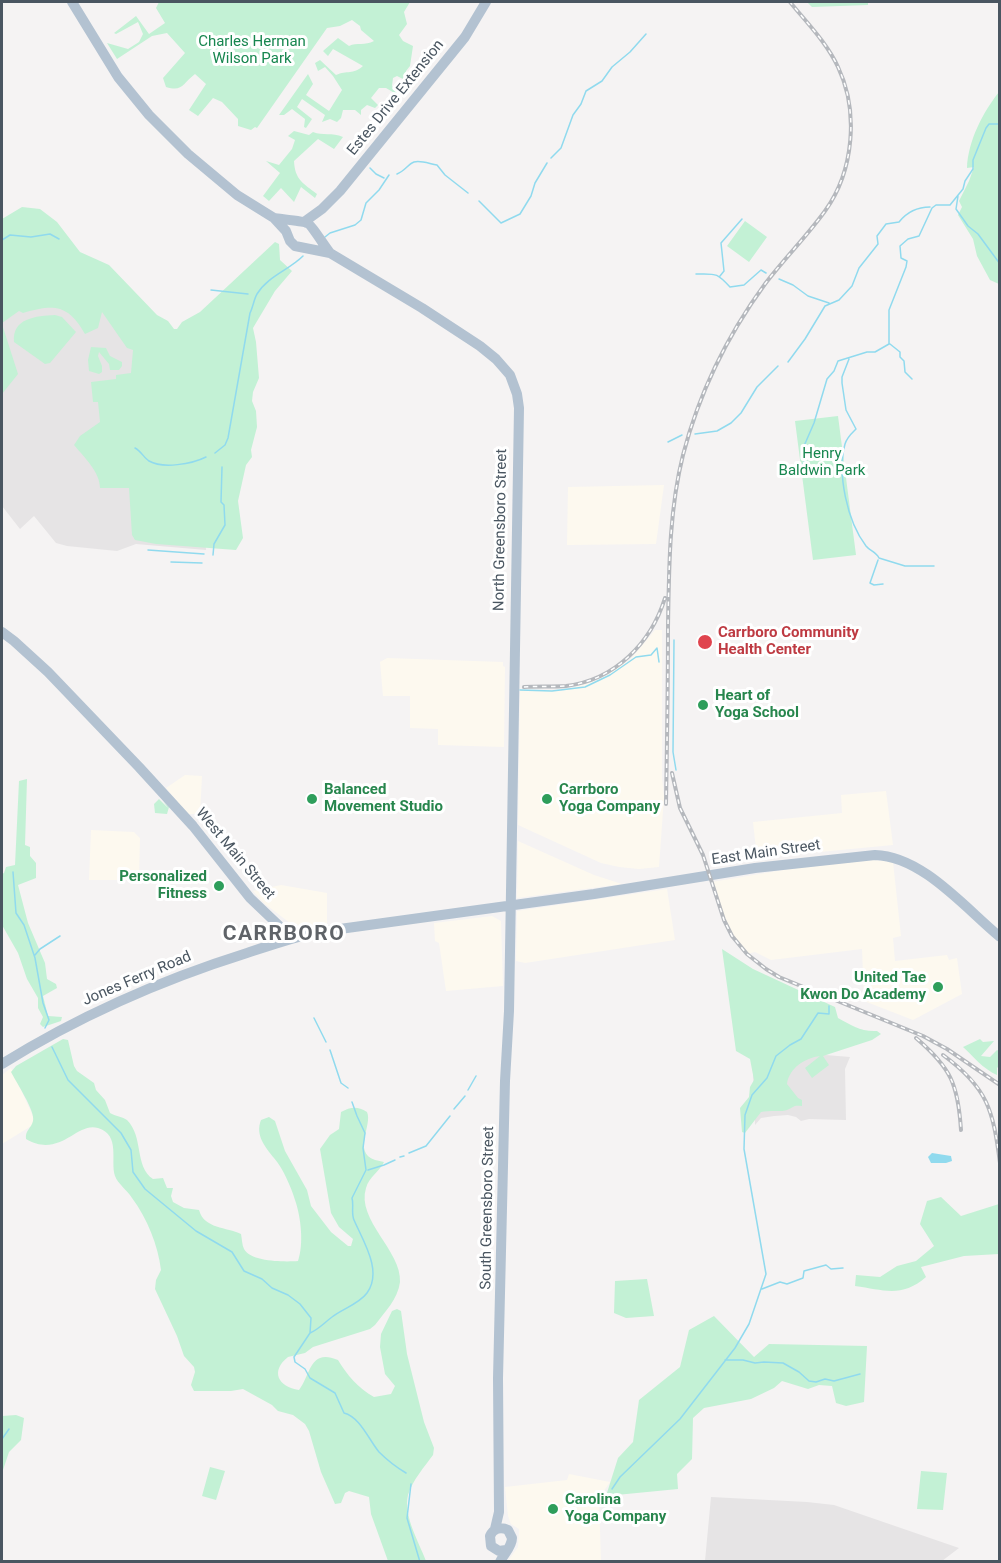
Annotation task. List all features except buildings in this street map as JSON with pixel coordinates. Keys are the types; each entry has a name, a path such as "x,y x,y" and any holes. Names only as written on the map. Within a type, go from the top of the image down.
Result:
{"main road":[{"path":"72,2 118,77 164,131 237,195 274,218 289,235"},
{"name":"Estes Drive Extension","path":"300,222 322,209 340,191 465,37 486,2"},
{"name":"Estes Drive Extension","path":"314,232 322,209"},
{"path":"274,218 300,222 310,225 314,232 314,240 305,247 295,246 290,241 291,227 300,222"},
{"name":"North Greensboro Street","path":"314,232 330,253"},
{"name":"North Greensboro Street","path":"305,247 330,253 480,346 506,370 517,394 511,906"},
{"name":"West Main Street","path":"2,632 48,672 139,767 193,826 250,898 292,938"},
{"name":"East Main Street","path":"511,906 755,868 883,855 900,859 919,868 999,937"},
{"path":"292,938 326,931 511,906"},
{"name":"South Greensboro Street","path":"495,1529 499,1512 498,1378 511,906"},
{"name":"Jones Ferry Road","path":"2,1064 43,1038 122,1000 209,965 292,938"},
{"name":"South Greensboro Street","path":"499,1512 508,1530"},
{"path":"496,1562 489,1538 495,1529 502,1528 508,1530 512,1540 500,1562"},
{"path":"493,1548 499,1551 506,1550"}],"shaded area":[{"path":"78,268 104,278 204,511 206,550 136,544 117,551 67,546 56,543 34,516 20,529 2,506 2,321"},
{"path":"664,485 656,544 567,545 568,487"},
{"path":"655,630 662,630 664,797 659,867 639,869 619,867 601,863 518,825 520,690 562,691 598,680 630,660"},
{"path":"387,658 503,662 505,667 504,747 438,745 438,729 410,728 410,696 383,696 380,662"},
{"path":"185,775 202,776 200,814 188,814 166,788"},
{"path":"886,791 893,845 757,858 753,822 842,813 841,795"},
{"path":"91,830 134,832 140,838 139,880 89,880"},
{"path":"518,841 594,875 622,884 517,898"},
{"path":"873,860 893,862 901,936 893,938 895,961 947,955 949,960 957,958 962,994 913,1020 864,1001 862,949 771,960 755,952 747,954 732,936 724,920 712,882 789,869"},
{"path":"281,885 327,893 327,924 308,927 290,923 265,904 253,891"},
{"path":"667,889 675,940 525,963 516,961 517,911"},
{"path":"492,916 501,921 503,986 446,991 439,943 435,941 434,923"},
{"path":"752,1049 850,1057 845,1069 846,1120 809,1119 801,1121 788,1115 761,1118 755,1125"},
{"path":"11,1068 36,1123 2,1144 2,1075"},
{"path":"569,1474 610,1482 599,1498 601,1561 508,1561 518,1547 519,1529 511,1524 508,1516 505,1487 567,1480"},
{"path":"711,1497 834,1505 959,1548 942,1561 705,1561"}],"green space":[{"name":"Charles Herman Wilson Park","path":"159,2 410,2 404,12 407,24 399,35 403,41 413,46 410,66 406,71 407,81 397,76 393,78 392,86 397,92 402,90 398,95 386,88 379,88 371,98 378,105 375,108 367,105 361,110 361,115 355,110 343,110 337,122 330,119 322,122 325,115 302,99 297,107 312,119 306,128 304,127 305,119 292,109 284,115 279,115 308,74 313,84 306,95 329,111 342,90 325,67 318,71 315,63 320,60 336,75 356,70 363,66 333,49 328,56 323,51 338,38 349,46 374,41 352,20 340,26 327,28 257,128 251,130 238,126 238,119 222,102 213,98 198,116 189,110 206,84 195,74 179,88 166,87 163,78 185,53 167,33 152,36 117,59 107,43 128,49 139,42 143,34 138,22 114,33 136,16 149,34 165,23 156,8"},
{"path":"807,2 868,2 868,5 812,7"},
{"path":"999,92 999,284 990,280 977,256 973,239 958,215 962,207 959,201 974,167 967,168 973,137 987,109"},
{"path":"294,131 309,135 313,132 343,137 334,149 318,139 294,161 298,177 317,194 315,198 301,187 294,202 281,188 269,201 263,196 280,173 266,161 279,165 292,149 295,140 288,136"},
{"path":"22,207 40,209 57,222 80,252 109,265 157,315 168,321 174,329 200,312 275,242 279,244 280,260 292,271 275,291 253,328 259,378 252,401 256,411 257,427 251,450 252,457 246,465 238,501 243,538 236,550 156,544 135,540 132,535 129,488 100,488 94,471 74,445 80,436 100,422 98,402 93,402 91,382 116,379 116,375 131,373 133,350 127,348 102,312 98,328 85,334 79,324 66,312 52,308 23,313 19,311 2,323 2,219"},
{"path":"745,221 767,237 749,262 727,246"},
{"path":"55,315 62,317 76,332 50,363 45,364 14,342 14,334 21,323 27,320"},
{"path":"2,324 18,374 2,394"},
{"path":"91,347 106,348 110,356 122,362 122,366 119,370 110,370 109,364 99,352 102,372 99,374 89,371 88,360"},
{"name":"Henry Baldwin Park","path":"838,416 856,555 813,560 795,421"},
{"path":"27,779 25,845 30,847 30,856 36,863 36,878 18,885 28,923 45,963 47,979 56,984 57,988 43,996 48,1016 62,1017 61,1021 43,1027 40,1024 43,1017 38,1008 38,998 27,979 18,953 2,925 2,874 6,867 15,865 19,781"},
{"path":"159,799 169,807 167,814 155,813 154,804"},
{"path":"722,949 753,969 835,1007 838,1018 847,1023 881,1034 872,1040 823,1056 829,1065 812,1078 805,1068 820,1056 799,1065 791,1073 787,1084 802,1100 802,1106 795,1106 785,1111 761,1112 745,1133 742,1132 740,1108 749,1097 750,1087 754,1080 750,1059 736,1051"},
{"path":"63,1039 68,1040 77,1071 94,1083 110,1113 127,1120 132,1127 143,1167 153,1179 163,1178 167,1188 173,1188 171,1196 173,1202 184,1208 199,1210 206,1221 211,1224 241,1234 244,1249 261,1259 298,1261 301,1230 299,1214 286,1178 260,1136 261,1120 269,1117 275,1121 285,1151 307,1190 311,1206 331,1232 351,1246 353,1239 339,1227 331,1213 320,1149 330,1135 339,1129 341,1112 354,1108 367,1112 365,1151 368,1156 384,1162 367,1184 365,1200 367,1212 399,1270 400,1282 397,1294 370,1329 288,1357 282,1362 278,1373 286,1386 299,1390 316,1360 328,1357 338,1360 353,1381 374,1397 391,1394 395,1386 385,1374 380,1347 381,1334 392,1311 397,1309 401,1311 407,1354 424,1422 434,1448 433,1455 412,1484 407,1503 410,1520 426,1561 388,1561 371,1514 369,1497 349,1491 345,1493 341,1503 335,1504 321,1472 309,1431 305,1424 293,1415 278,1411 272,1405 243,1389 194,1391 191,1385 195,1372 194,1367 184,1356 155,1289 161,1270 154,1242 137,1206 115,1176 110,1136 105,1131 90,1127 49,1145 38,1144 26,1139 33,1117 29,1104 11,1072 16,1066"},
{"path":"980,1039 983,1042 994,1041 981,1056 990,1057 997,1050 999,1051 997,1075 983,1066 963,1047"},
{"path":"941,1197 961,1216 999,1204 999,1254 964,1256 921,1267 926,1277 917,1284 901,1290 855,1286 856,1275 880,1277 897,1266 916,1261 934,1246 920,1224 927,1201"},
{"path":"647,1279 654,1316 626,1318 614,1313 615,1281"},
{"path":"714,1316 754,1357 769,1344 867,1346 864,1402 846,1406 836,1403 832,1386 819,1385 808,1389 782,1381 774,1388 751,1399 704,1408 693,1418 692,1459 677,1474 678,1489 606,1496 618,1458 633,1442 639,1400 680,1367 689,1330"},
{"path":"16,1415 24,1418 21,1440 9,1452 2,1473 2,1416"},
{"path":"210,1467 225,1471 216,1500 202,1496"},
{"path":"921,1471 947,1473 943,1510 917,1509"}],"water":[{"path":"932,1153 951,1156 952,1161 931,1163 928,1157"}],"waterway":[{"path":"551,158 561,148 573,115 586,91 602,81 612,67 646,34"},
{"path":"803,464 807,456 804,446 814,423 827,379 834,371 838,361 867,352 875,352 889,344 889,310 907,261 901,258 900,246 908,239 919,236 932,208 936,205 950,205 963,189 973,169 973,160 986,128 989,124 1000,124"},
{"path":"397,174 414,162 437,165 445,175 468,193"},
{"path":"479,201 501,223 520,214 547,163"},
{"path":"370,168 384,178"},
{"path":"325,237 330,233 355,225 361,220 366,203 389,175"},
{"path":"958,196 956,209 1000,264"},
{"path":"788,362 825,306 839,300 852,286 859,268 878,244 877,236 886,224 899,222 905,215 917,209 930,207"},
{"path":"720,276 724,271 721,243 742,219"},
{"path":"2,240 10,235 31,237 50,234 59,239"},
{"path":"215,453 225,445 228,438 250,313 256,296 267,282 303,256"},
{"path":"696,274 715,275 730,287 744,285 761,270 766,273"},
{"path":"779,279 793,285 808,296 829,303"},
{"path":"211,290 248,294"},
{"path":"890,344 900,352 905,372 912,379"},
{"path":"849,359 842,383 846,410 856,429 845,444 842,469 845,497 854,524 866,546 879,558 905,566 934,566"},
{"path":"695,434 717,431 731,423 741,413 757,387 778,366"},
{"path":"668,442 682,435"},
{"path":"135,448 149,461 162,465 193,462 206,457"},
{"path":"213,555 214,544 225,525 224,505 221,502 222,467"},
{"path":"148,550 204,554"},
{"path":"878,560 870,583 883,584"},
{"path":"171,562 202,563"},
{"path":"674,640 673,752 676,770"},
{"path":"520,690 552,691 585,687 610,675 636,657 651,655 657,648 659,662"},
{"path":"13,872 16,913 24,925 35,958 43,1003 49,1020 45,1028"},
{"path":"35,955 60,936"},
{"path":"612,1489 620,1477 680,1419 735,1348 749,1324 766,1274 744,1149 745,1115 752,1095 767,1078 776,1056 801,1039 818,1013 829,1014 829,1006"},
{"path":"314,1018 326,1042"},
{"path":"52,1047 68,1080 121,1133 131,1150 133,1172 145,1189 196,1231 232,1252 244,1271 262,1279 272,1288 288,1295 300,1304 311,1318 310,1333 294,1357 295,1362 305,1369 310,1378 335,1393 344,1413 355,1419 382,1455 406,1473"},
{"path":"330,1050 341,1083 348,1088"},
{"path":"468,1090 476,1076"},
{"path":"454,1109 465,1096"},
{"path":"310,1333 360,1300 367,1293 373,1275 370,1256 353,1215 352,1198 366,1170 363,1148 365,1133 352,1102"},
{"path":"409,1153 426,1146 450,1116"},
{"path":"400,1157 404,1156"},
{"path":"368,1170 395,1160"},
{"path":"762,1289 780,1282 787,1284 803,1278 804,1271 826,1265 831,1269 843,1268"},
{"path":"725,1360 783,1363 809,1381 816,1382 825,1379 834,1381 860,1374"},
{"path":"2,1439 9,1429"},
{"path":"411,1484 407,1518 420,1562"}],"railway":[{"path":"666,804 669,562 672,519 683,455 706,387 738,324 765,284 811,229 835,195 842,178 850,140 849,102 838,67 816,33 790,2"},
{"path":"524,687 566,686 600,676 615,667 629,657 651,630 665,598"},
{"path":"672,773 680,808 703,855 724,920 732,936 747,954 779,977 923,1036 947,1049 1000,1085"},
{"path":"916,1038 945,1068 950,1078 958,1100 961,1130"},
{"path":"943,1055 970,1078 986,1102 991,1114 1000,1163"}],"place":[{"name":"Carrboro Community Health Center","path":"705,642"},
{"name":"Heart of Yoga School","path":"703,705"},
{"name":"Balanced Movement Studio","path":"312,799"},
{"name":"Carrboro Yoga Company","path":"547,799"},
{"name":"Personalized Fitness","path":"219,886"},
{"name":"United Tae Kwon Do Academy","path":"938,987"},
{"name":"Carolina Yoga Company","path":"553,1509"}],"district":[{"name":"CARRBORO","path":"284,935"}]}
